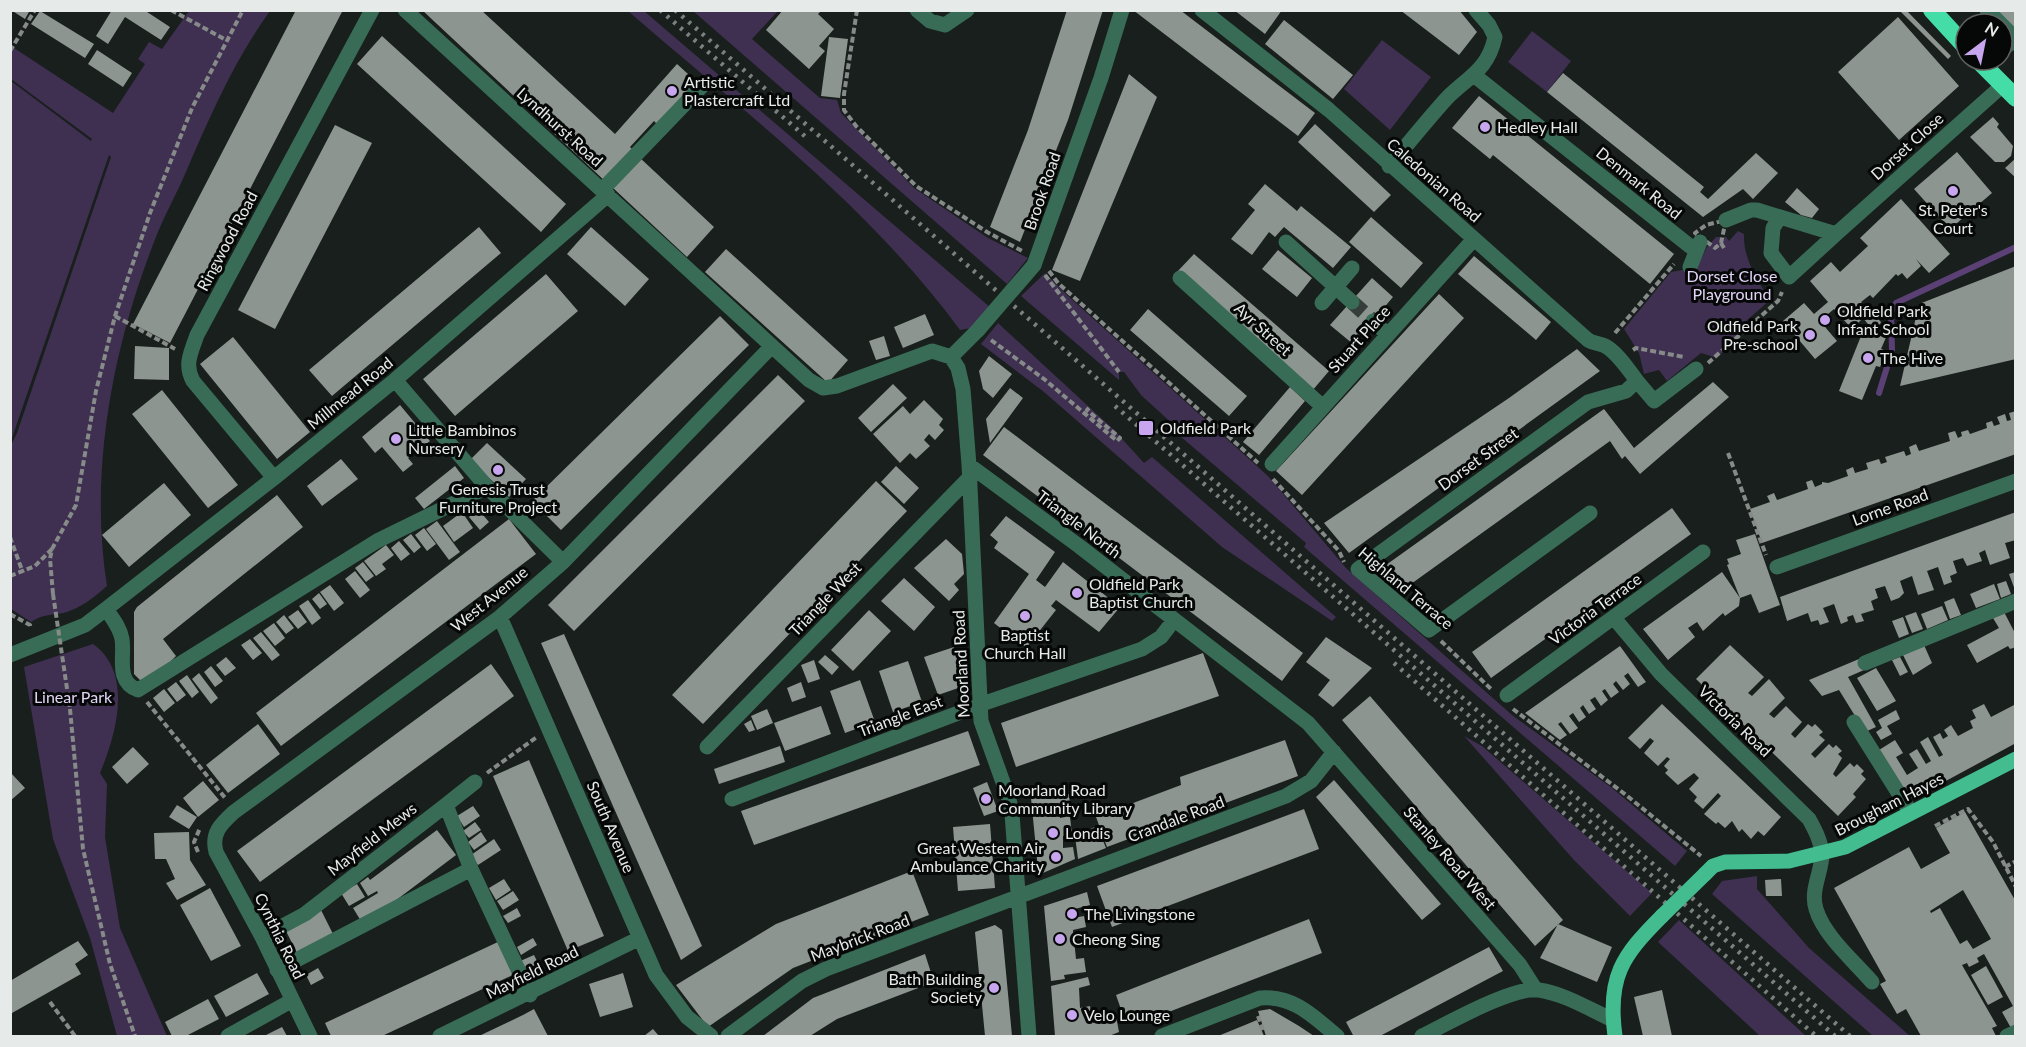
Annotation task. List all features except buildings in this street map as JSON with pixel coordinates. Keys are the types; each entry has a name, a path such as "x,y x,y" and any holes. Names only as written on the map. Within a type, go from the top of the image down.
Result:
{"highway":[{"path":"1932,10 1954,34"},
{"path":"1992,72 2009,91"}],"main road":[{"name":"Brougham Hayes","path":"1615,1036 1612,1020 1613,992 1620,966 1629,950 1713,866 1725,862 1789,861 1845,847 2016,759"}],"street":[{"name":"Ringwood Road","path":"190,357 197,336 372,10"},
{"name":"Lyndhurst Road","path":"405,10 772,346"},
{"path":"917,10 930,21 945,25 967,10"},
{"name":"Brook Road","path":"951,357 982,333 1039,265 1122,10"},
{"name":"Caledonian Road","path":"1202,10 1329,110 1389,166 1588,340 1595,344 1605,345 1619,358 1654,401 1699,363"},
{"path":"1389,166 1449,97 1475,76 1493,46 1495,37 1489,25 1476,10"},
{"name":"Denmark Road","path":"1475,76 1698,246"},
{"name":"Millmead Road","path":"10,655 85,625 274,478 395,380 605,192 702,86"},
{"name":"Dorset Close","path":"1789,278 1836,234 2009,91"},
{"path":"1726,220 1751,210 1836,234"},
{"path":"1780,217 1773,228 1771,253 1789,278"},
{"name":"Stuart Place","path":"1272,464 1474,239"},
{"path":"1286,242 1352,302"},
{"path":"1690,267 1698,246"},
{"path":"1322,303 1352,268"},
{"name":"Ayr Street","path":"1180,278 1322,406"},
{"path":"1373,321 1387,334"},
{"path":"772,346 809,380 823,388 837,387 932,351 951,357 958,368 963,389 970,471"},
{"name":"West Avenue","path":"216,852 213,841 217,829 234,812 500,617 563,562 772,346"},
{"path":"190,357 188,370 193,381 274,478"},
{"path":"395,380 487,487 563,562"},
{"name":"Dorset Street","path":"1362,566 1588,402 1626,391 1637,381"},
{"name":"Triangle North","path":"970,471 1174,620 1308,723 1334,752"},
{"name":"Moorland Road","path":"970,471 981,721 1009,799 1029,1036"},
{"name":"Triangle West","path":"707,747 970,471"},
{"name":"Lorne Road","path":"1777,567 2016,481"},
{"path":"106,609 119,629 122,639 122,672 127,683 138,690 377,541 487,487"},
{"path":"1429,630 1590,513"},
{"name":"Victoria Terrace","path":"1503,697 1703,552"},
{"name":"Highland Terrace","path":"1362,566 1429,630"},
{"path":"1865,663 2016,601"},
{"name":"South Avenue","path":"500,617 638,939 669,997 687,1017 711,1036"},
{"name":"Victoria Road","path":"1614,618 1661,674 1809,819 1818,835 1822,854"},
{"name":"Triangle East","path":"732,799 982,704 1152,645 1174,620"},
{"path":"1854,722 1911,813"},
{"name":"Crandale Road","path":"1018,898 1286,796 1311,781 1334,752"},
{"name":"Stanley Road West","path":"1334,752 1520,965 1536,990"},
{"name":"Mayfield Mews","path":"262,937 305,915 475,782"},
{"path":"446,805 471,870 530,995"},
{"name":"Cynthia Road","path":"216,852 262,937 310,1036"},
{"path":"1822,854 1814,894 1815,908 1824,926 1872,982"},
{"path":"277,970 471,870"},
{"name":"Maybrick Road","path":"728,1036 802,981 826,969 1018,898"},
{"name":"Mayfield Road","path":"440,1036 530,995 638,939"},
{"path":"1422,1036 1444,1032 1501,999 1536,990 1561,996 1612,1020"},
{"path":"1162,1036 1260,998 1273,997 1299,1006 1337,1036"},
{"path":"228,1036 291,1000"},
{"path":"2007,1036 2016,1032"}],"path":[{"path":"10,51 35,10"},
{"path":"171,10 226,40"},
{"path":"10,576 23,573 35,566 52,549 76,505 96,391 115,316 154,203 192,108 243,10"},
{"path":"856,10 844,94 844,110 856,126 916,186 1039,265 1119,372"},
{"path":"1720,243 1724,248"},
{"path":"1605,345 1673,265 1698,246"},
{"name":"Highland Terrace","path":"1039,265 1266,470 1339,550 1344,562 1362,566"},
{"path":"1619,358 1636,348 1699,363 1778,301 1789,278"},
{"path":"115,316 190,357"},
{"path":"982,333 1044,379 1117,441 1119,438 1087,410 1089,408"},
{"path":"1728,453 1763,552 1777,567"},
{"path":"10,537 23,573"},
{"path":"52,549 50,570 70,709 83,849 110,964 135,1036"},
{"name":"Highland Terrace","path":"1429,630 1503,697 1693,849"},
{"path":"138,690 229,803"},
{"path":"475,782 549,728"},
{"path":"1935,826 1968,809 1993,842 2016,887"},
{"path":"203,824 194,842 198,852 224,867"},
{"path":"2005,867 2016,861"},
{"path":"50,1002 75,1036"}],"green space":[{"path":"189,11 270,11 245,49 204,130 158,233 126,325 108,412 103,456 102,543 107,586 73,610 45,616 31,622 11,609 11,445 111,157 109,155 11,441 11,81 91,141 92,139 11,79 11,46 113,113 145,64 138,59 149,42 162,49"},
{"path":"628,11 644,11 991,308 971,328 960,330 886,242 845,201 760,123"},
{"path":"693,11 778,11 752,39 820,98 837,100 841,113 914,188 988,238 1028,258 1007,284"},
{"path":"1532,31 1571,61 1547,92 1508,62"},
{"path":"1382,40 1431,77 1390,130 1344,89"},
{"name":"Dorset Close Playground","path":"1738,231 1744,234 1748,260 1770,300 1736,330 1737,336 1717,358 1701,353 1667,381 1659,370 1644,374 1639,353 1624,329 1671,272 1688,269 1695,271 1707,247 1716,237 1726,237 1729,241"},
{"path":"1045,273 1268,476 1346,568 1512,715 1612,788 1687,851 1675,866 1304,547 1306,543 1174,431 1176,427 1141,395 1124,372 1119,372 1119,380 1021,296"},
{"path":"998,323 1114,430 1144,463 1152,457 1336,617 1332,621 1222,547 1044,392 981,344"},
{"name":"Linear Park","path":"93,644 106,656 114,671 117,688 116,723 100,773 107,784 105,837 120,928 167,1036 117,1036 90,938 53,839 24,667"},
{"path":"1464,736 1482,746 1652,893 1630,916 1574,860"},
{"path":"1757,876 1757,889 1809,948 1910,1036 1873,1036 1712,894 1722,881"},
{"path":"1679,920 1806,1036 1760,1036 1658,942"}],"waterway":[{"path":"1879,393 1892,351 1891,312 1896,303 2016,247"}],"tunnel":[{"path":"1352,302 1373,321"}],"railway":[{"path":"660,10 807,138"},
{"path":"675,10 1850,1036"},
{"path":"1115,406 1835,1036"},
{"path":"1394,663 1816,1036"}],"place":[{"name":"Artistic Plastercraft Ltd","path":"672,91"},
{"name":"Hedley Hall","path":"1485,127"},
{"name":"St. Peter's Court","path":"1953,191"},
{"name":"Oldfield Park Infant School","path":"1825,320"},
{"name":"Oldfield Park Pre-school","path":"1810,335"},
{"name":"The Hive","path":"1868,358"},
{"name":"Oldfield Park","path":"1146,428"},
{"name":"Little Bambinos Nursery","path":"396,439"},
{"name":"Genesis Trust Furniture Project","path":"498,470"},
{"name":"Oldfield Park Baptist Church","path":"1077,593"},
{"name":"Baptist Church Hall","path":"1025,616"},
{"name":"Moorland Road Community Library","path":"986,799"},
{"name":"Londis","path":"1053,833"},
{"name":"Great Western Air Ambulance Charity","path":"1056,857"},
{"name":"The Livingstone","path":"1072,914"},
{"name":"Cheong Sing","path":"1060,939"},
{"name":"Bath Building Society","path":"994,988"},
{"name":"Velo Lounge","path":"1072,1015"}]}
